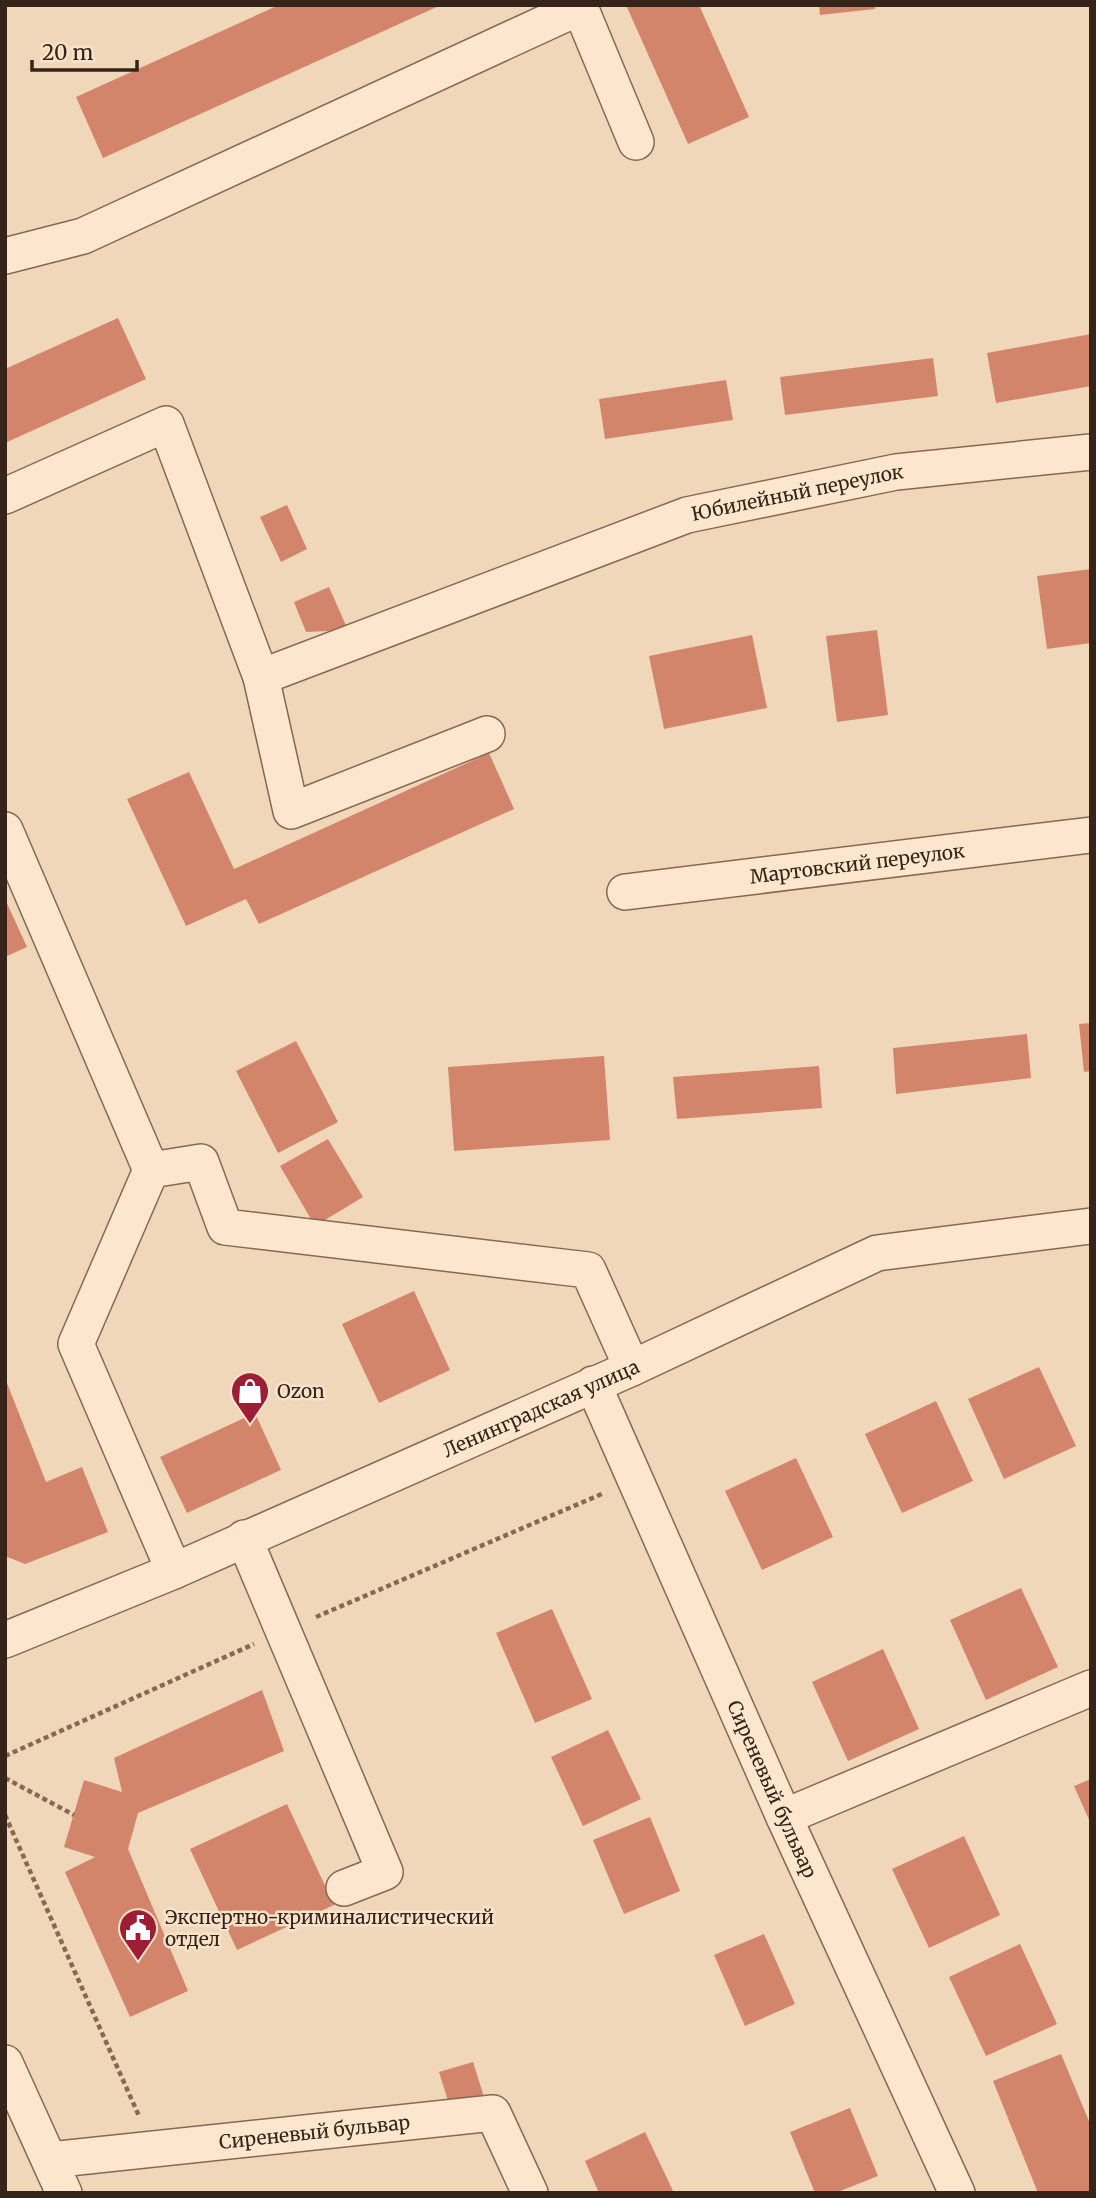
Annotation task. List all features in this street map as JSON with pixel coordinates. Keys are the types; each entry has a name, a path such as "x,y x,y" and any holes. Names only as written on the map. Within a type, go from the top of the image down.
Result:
{"street":[{"path":"5,256 83,236 580,7 636,142"},
{"path":"5,496 166,424 261,677 291,811 487,734"},
{"name":"Юбилейный переулок","path":"261,677 687,515 896,471 1091,452"},
{"path":"5,831 151,1170 76,1344 174,1571"},
{"name":"Мартовский переулок","path":"625,892 1091,835"},
{"path":"151,1170 201,1162 225,1227 588,1270 632,1368"},
{"name":"Ленинградская улица","path":"5,1640 174,1571 632,1368 877,1253 1091,1226"},
{"name":"Сиреневый бульвар","path":"593,1384 784,1817 957,2193"},
{"path":"244,1538 385,1872 344,1888"},
{"path":"784,1817 1091,1688"},
{"path":"5,2063 18,2123 50,2160 64,2193"},
{"name":"Сиреневый бульвар","path":"50,2160 494,2113 530,2193"}],"path":[{"path":"5,1756 283,1631 637,1479"},
{"path":"5,1778 74,1815"},
{"path":"5,1815 154,2149"}],"building":[{"path":"279,5 441,5 103,158 76,97"},
{"path":"626,5 699,5 749,117 688,144"},
{"path":"819,5 875,5 875,9 820,15"},
{"path":"118,318 146,379 5,443 5,369"},
{"path":"1091,334 1091,386 996,403 987,353"},
{"path":"933,358 938,396 785,415 780,377"},
{"path":"726,380 733,420 605,439 599,399"},
{"path":"287,505 307,549 281,562 260,517"},
{"path":"1091,569 1091,643 1047,649 1037,576"},
{"path":"329,587 348,630 306,632 294,602"},
{"path":"877,630 888,715 837,722 826,636"},
{"path":"752,635 767,708 664,729 649,656"},
{"path":"489,753 514,809 259,924 246,899 186,926 127,799 189,772 234,869"},
{"path":"5,899 27,947 5,957"},
{"path":"1091,1023 1091,1071 1084,1072 1079,1024"},
{"path":"1027,1034 1031,1078 896,1094 893,1048"},
{"path":"296,1041 338,1122 278,1153 236,1071"},
{"path":"604,1056 610,1140 454,1151 448,1067"},
{"path":"819,1066 822,1108 677,1119 673,1077"},
{"path":"328,1139 363,1197 315,1226 280,1166"},
{"path":"414,1291 450,1370 379,1403 342,1324"},
{"path":"1039,1367 1076,1446 1004,1479 968,1399"},
{"path":"5,1378 46,1482 82,1467 108,1532 25,1564 5,1556"},
{"path":"936,1401 973,1481 902,1513 865,1434"},
{"path":"255,1413 281,1470 187,1513 160,1457"},
{"path":"796,1458 833,1537 762,1570 725,1491"},
{"path":"1021,1588 1058,1667 986,1700 950,1620"},
{"path":"552,1609 592,1699 535,1723 496,1633"},
{"path":"883,1649 919,1729 848,1761 812,1682"},
{"path":"262,1690 284,1751 138,1813 128,1849 188,1991 130,2017 65,1872 95,1857 64,1847 84,1780 122,1792 114,1758"},
{"path":"608,1730 641,1799 583,1826 551,1757"},
{"path":"1091,1779 1091,1824 1074,1786"},
{"path":"287,1804 334,1905 237,1950 190,1849"},
{"path":"650,1817 680,1891 624,1914 593,1840"},
{"path":"964,1836 1000,1915 929,1948 892,1869"},
{"path":"764,1934 795,2004 745,2026 714,1955"},
{"path":"1020,1944 1057,2024 986,2056 949,1977"},
{"path":"1061,2054 1091,2126 1091,2193 1038,2193 993,2081"},
{"path":"473,2062 484,2097 450,2107 439,2072"},
{"path":"850,2108 878,2176 835,2193 815,2193 790,2132"},
{"path":"645,2132 674,2193 599,2193 585,2161"}],"place":[{"name":"Ozon","path":"250,1425"},
{"name":"Экспертно-криминалистический отдел","path":"138,1962"}]}
